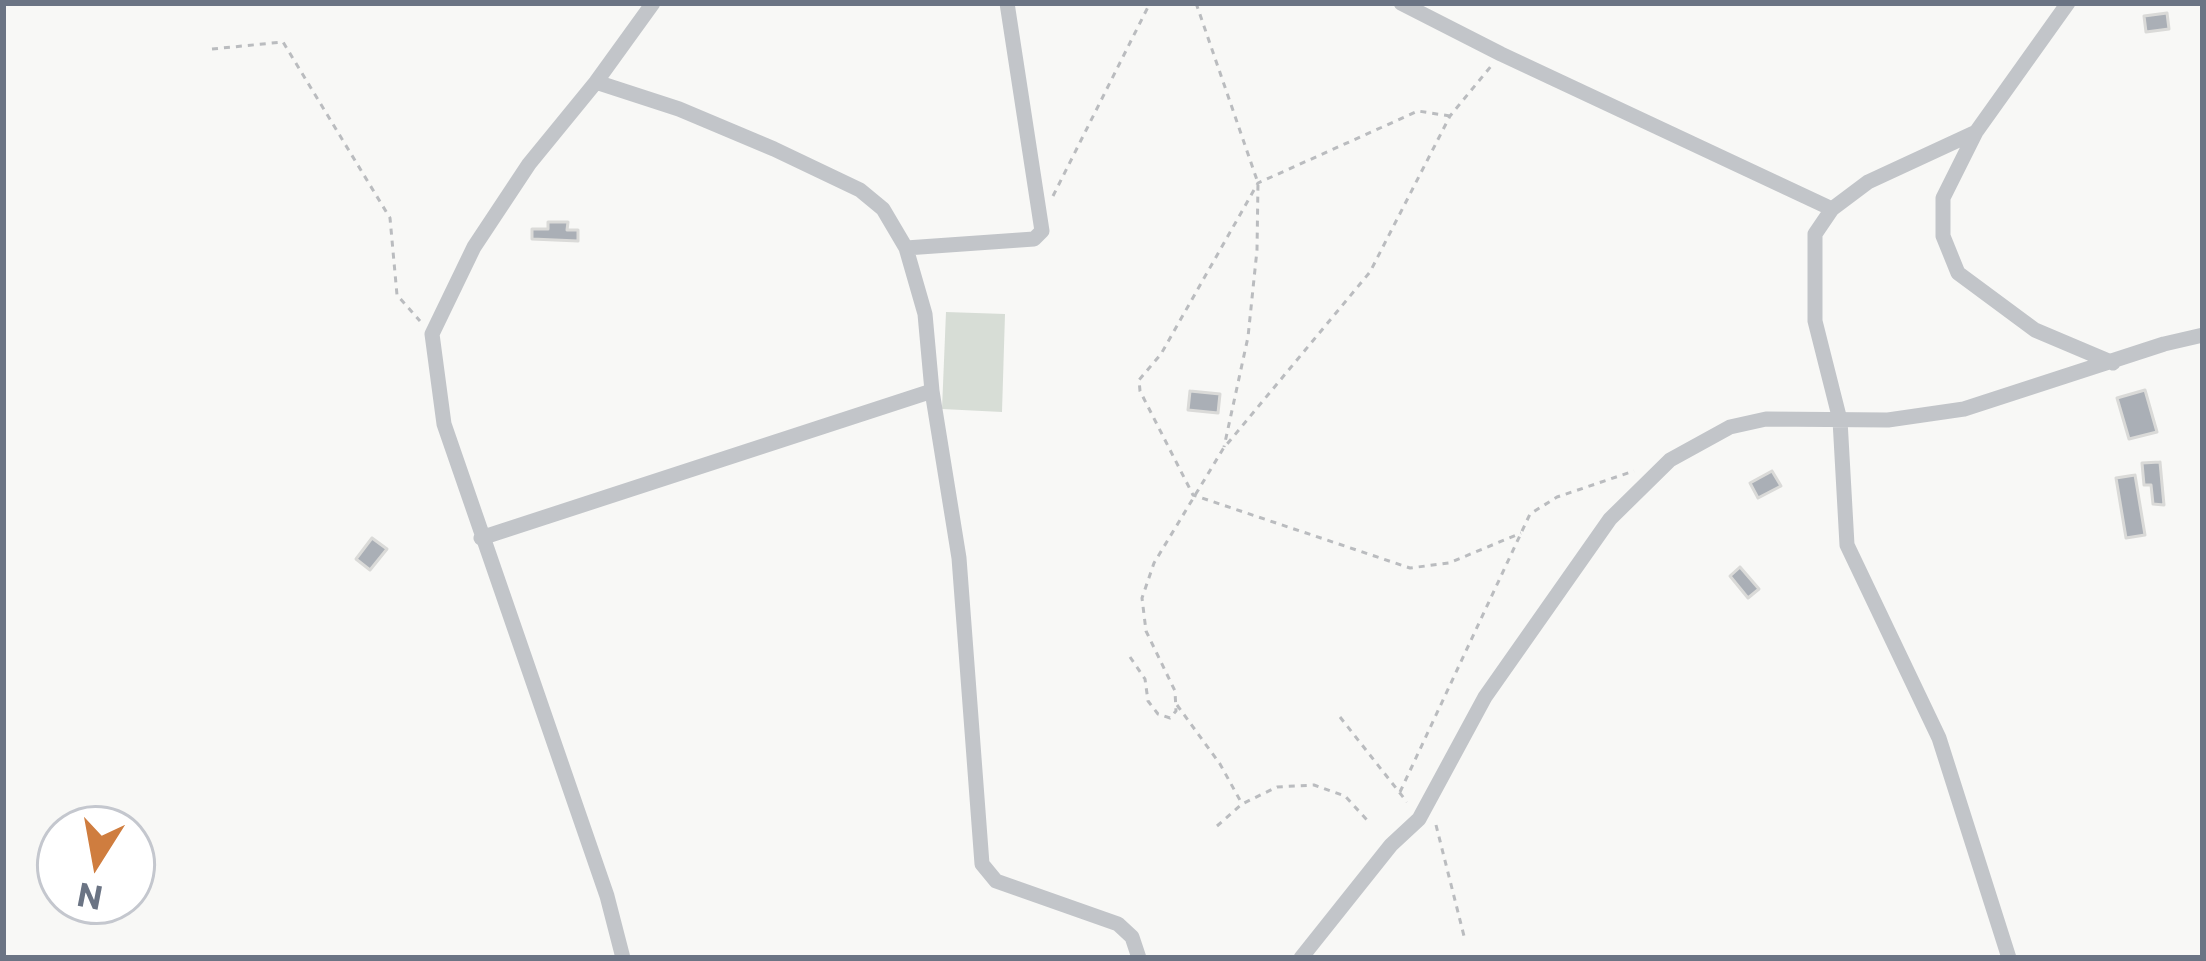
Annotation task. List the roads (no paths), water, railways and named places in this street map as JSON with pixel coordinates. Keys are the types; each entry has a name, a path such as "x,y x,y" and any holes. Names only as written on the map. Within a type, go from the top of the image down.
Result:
{"street":[{"path":"622,958 607,896 444,424 432,334 474,247 529,164 653,3"},
{"path":"906,248 1034,239 1042,231 1007,3"},
{"path":"1401,3 1832,209"},
{"path":"2068,3 1976,133 1943,198 1943,236 1958,273 2035,330 2113,363"},
{"path":"596,82 679,109 860,190 883,209 906,248 926,314 932,391 959,558 982,864 996,881 1118,924 1132,937 1139,958"},
{"path":"1976,133 1868,182 1832,209 1815,233 1815,321 1840,420 1846,545 1939,738 2009,958"},
{"path":"1300,958 1391,845 1419,818 1485,697 1610,519 1670,460 1700,440 1766,419 1888,420 1964,409 2203,335"},
{"path":"482,538 932,391"}]}
